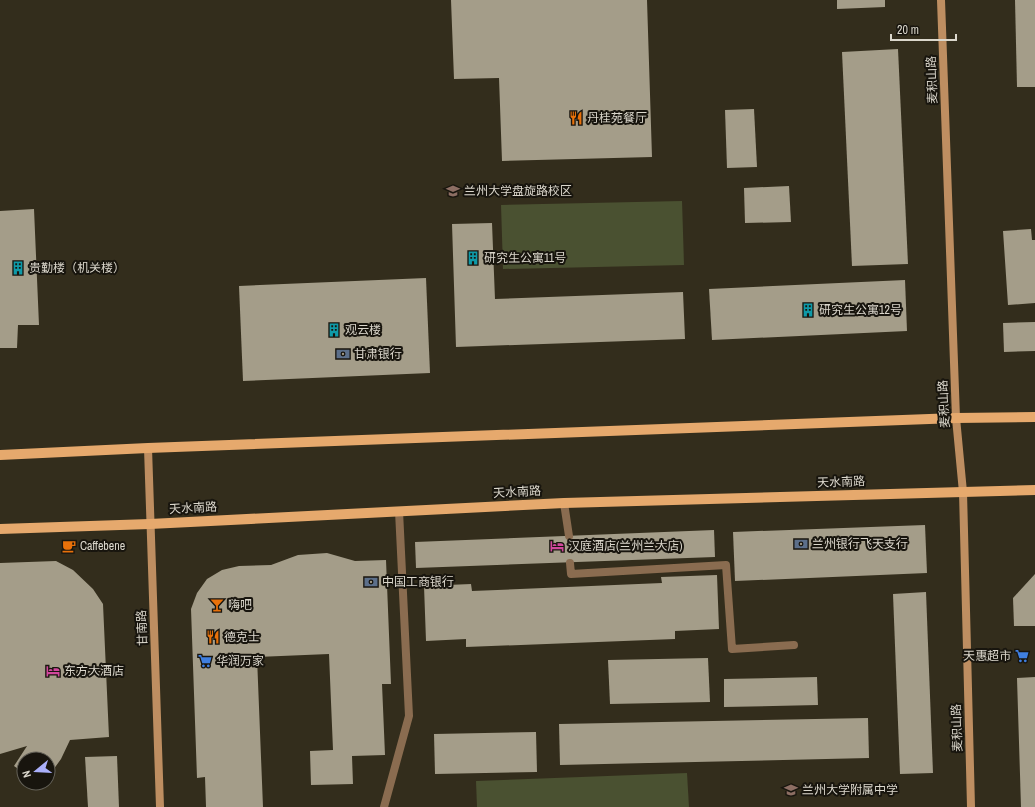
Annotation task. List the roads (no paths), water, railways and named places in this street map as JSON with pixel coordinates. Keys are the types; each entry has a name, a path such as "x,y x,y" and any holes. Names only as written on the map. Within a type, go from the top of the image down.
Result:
{"main road":[{"path":"0,455 148,448 956,418 1035,417"},
{"name":"天水南路","path":"0,529 150,524 564,503 1035,490"}],"street":[{"name":"麦积山路","path":"941,0 956,418 963,492 971,807"},
{"name":"甘南路","path":"148,448 160,807"}],"lane":[{"path":"564,503 568,536"},
{"path":"384,807 409,716 399,511"},
{"path":"570,562 571,574 726,565 732,649 794,645"}],"place":[{"name":"丹桂苑餐厅","path":"576,118"},
{"name":"兰州大学盘旋路校区","path":"453,191"},
{"name":"研究生公寓11号","path":"473,258"},
{"name":"贵勤楼（机关楼）","path":"18,268"},
{"name":"研究生公寓12号","path":"808,310"},
{"name":"观云楼","path":"334,330"},
{"name":"甘肃银行","path":"343,354"},
{"name":"兰州银行飞天支行","path":"801,544"},
{"name":"Caffebene","path":"69,546"},
{"name":"汉庭酒店(兰州兰大店)","path":"557,546"},
{"name":"中国工商银行","path":"371,582"},
{"name":"嗨吧","path":"217,605"},
{"name":"德克士","path":"213,637"},
{"name":"天惠超市","path":"1022,656"},
{"name":"华润万家","path":"205,661"},
{"name":"东方大酒店","path":"53,671"},
{"name":"兰州大学附属中学","path":"791,790"}]}
